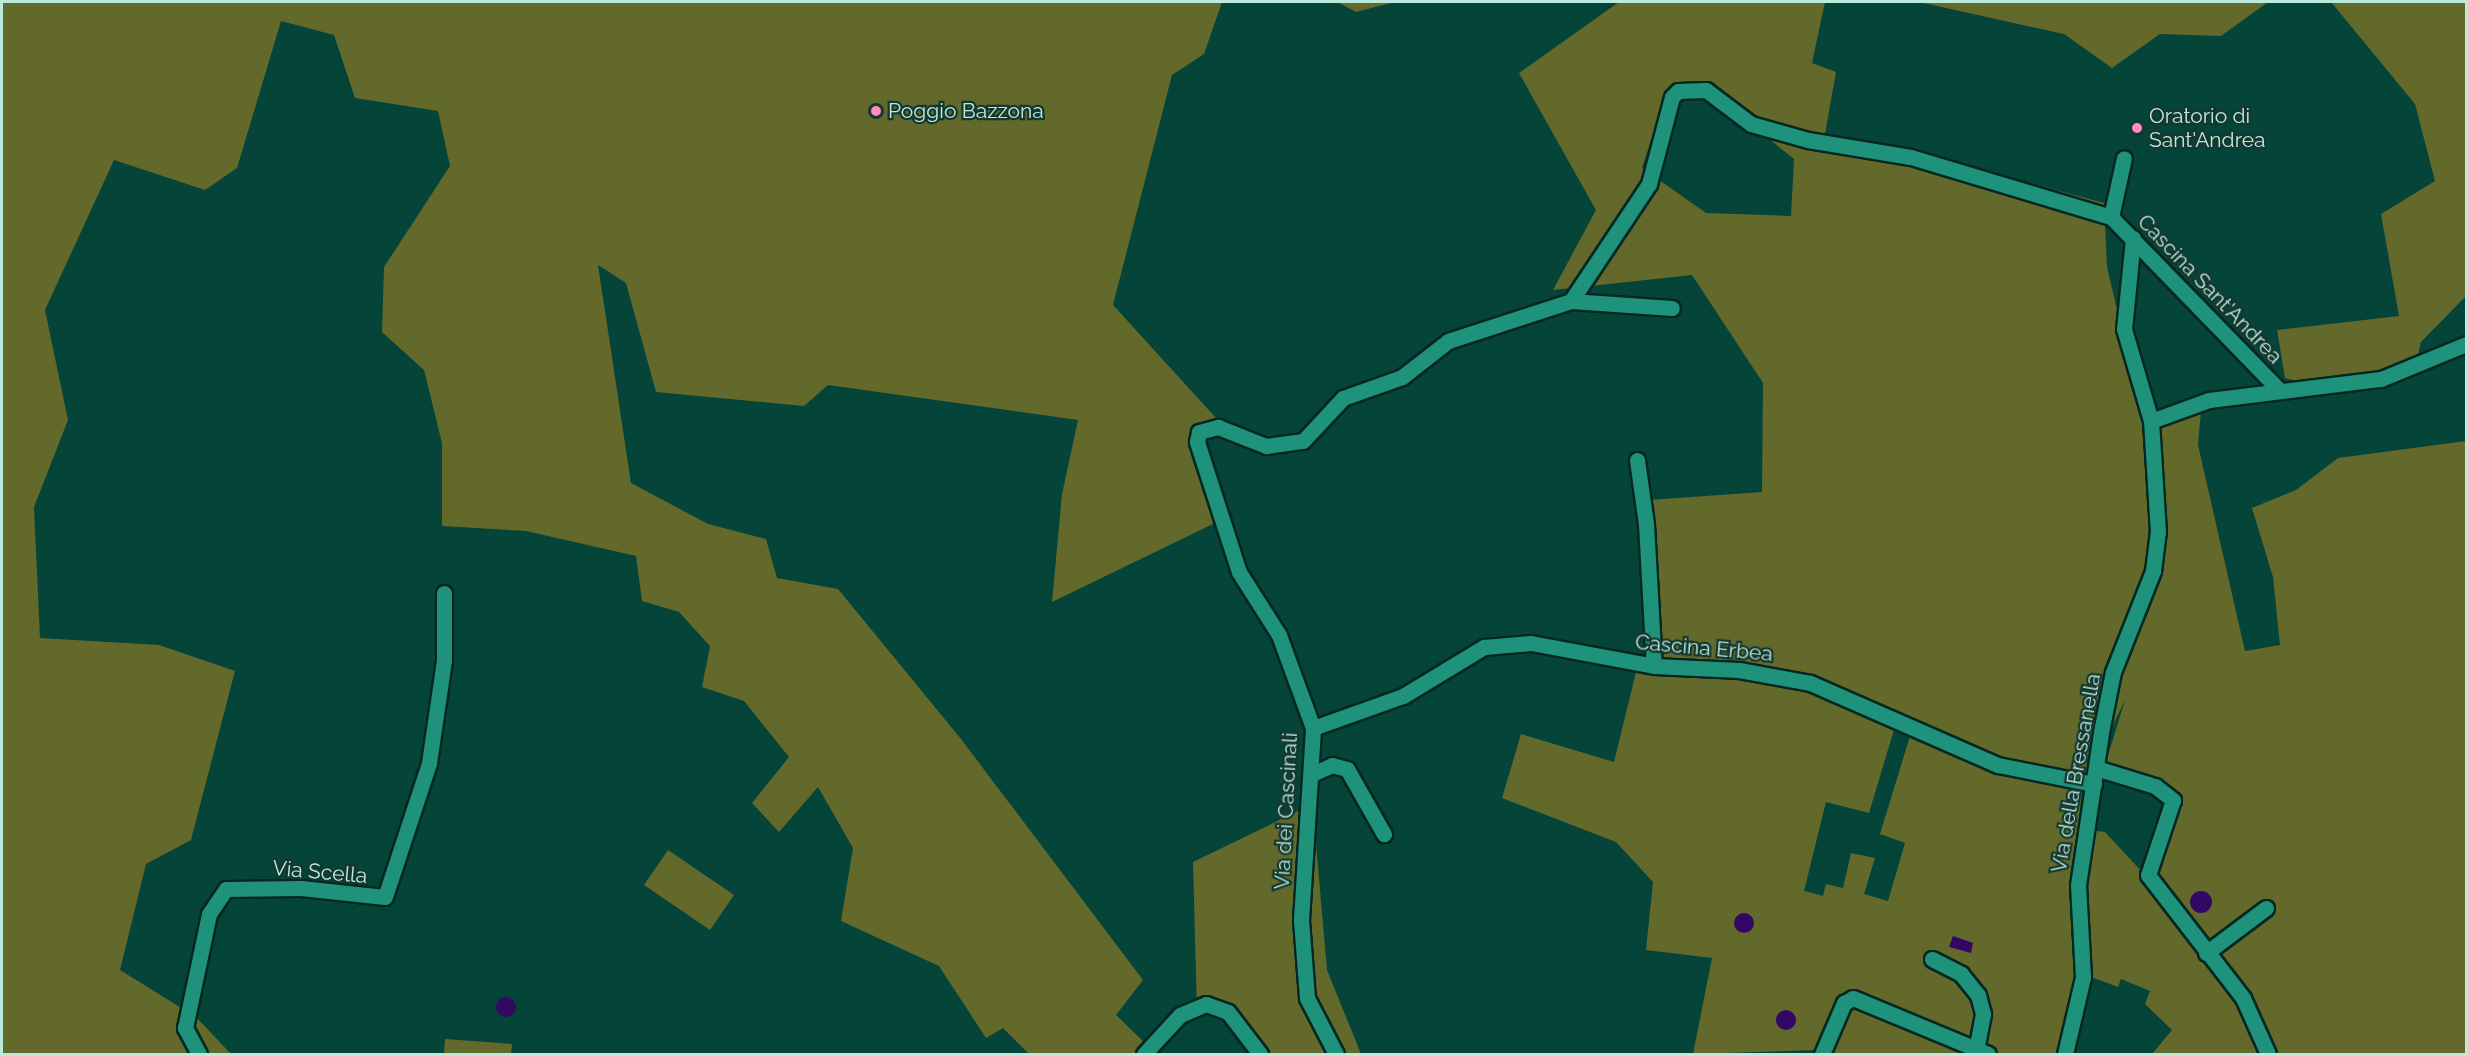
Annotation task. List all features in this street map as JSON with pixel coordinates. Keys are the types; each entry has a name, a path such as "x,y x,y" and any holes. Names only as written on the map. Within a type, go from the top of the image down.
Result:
{"street":[{"name":"Cascina Sant'Andrea","path":"1571,301 1649,184 1669,105 1678,91 1706,90 1751,124 1797,137 1911,156 2111,217 2279,390"},
{"name":"Cascina Sant'Andrea","path":"2111,217 2124,158"},
{"name":"Via della Bressanella","path":"2065,1054 2083,977 2078,885 2096,768 2114,672 2153,571 2158,532 2151,421 2124,329 2133,238"},
{"path":"1571,301 1672,308"},
{"name":"Via dei Cascinali","path":"1336,1054 1307,998 1301,920 1312,774 1313,728 1279,635 1239,572 1197,442 1199,432 1218,427 1266,446 1303,441 1343,398 1402,377 1448,341 1571,301"},
{"path":"2151,421 2210,400 2279,390 2316,391 2381,379 2466,344"},
{"path":"1637,460 1646,524 1654,666"},
{"name":"Via Scella","path":"199,1054 185,1028 209,914 226,889 301,888 385,897 429,763 444,660 444,593"},
{"name":"Cascina Erbea","path":"1313,728 1403,696 1470,653 1502,643 1550,645 1654,666 1739,670 1810,683 1998,765 2094,784"},
{"path":"1312,774 1332,765 1347,769 1384,834"},
{"path":"2096,768 2155,786 2173,800 2148,874 2243,998 2268,1054"},
{"path":"2206,952 2266,908"},
{"path":"1822,1054 1844,1003 1854,998 1982,1052 1983,1014 1978,995 1960,974 1932,959"},
{"path":"1144,1054 1180,1015 1206,1004 1228,1012 1260,1054"}],"green space":[{"path":"2,2 1222,2 1204,54 1172,75 1113,305 1216,418 1193,430 1215,523 1052,602 1062,494 1078,420 828,385 804,406 656,392 626,283 598,265 631,483 708,524 766,539 777,578 838,589 961,739 1143,980 1116,1015 1145,1043 1134,1054 1029,1054 1003,1028 986,1038 939,966 841,921 853,848 818,787 779,832 752,803 789,757 744,701 702,687 710,646 679,612 642,601 636,556 526,531 442,526 442,443 424,370 382,332 384,267 450,166 438,111 355,98 334,35 281,21 237,168 205,190 114,160 45,310 68,420 34,507 40,638 159,645 235,671 191,840 146,864 120,970 196,1017 231,1054 2,1054"},
{"path":"1337,2 1395,2 1356,12"},
{"path":"1619,2 1825,2 1812,63 1836,72 1825,134 1907,150 2104,203 2107,267 2144,424 2201,411 2198,445 2245,651 2280,645 2273,577 2252,508 2296,490 2338,458 2466,441 2466,1054 2268,1054 2158,876 2179,810 2149,790 2102,775 2125,700 2082,790 2073,888 2076,969 2060,1054 1999,1054 1975,1035 1968,1041 1847,991 1821,1050 1693,1054 1712,958 1646,950 1653,882 1616,842 1502,798 1521,734 1614,762 1637,668 1745,674 1793,683 1896,723 1869,813 1826,802 1804,891 1823,896 1826,884 1843,888 1851,853 1875,858 1864,894 1888,901 1905,843 1880,834 1911,733 1978,766 1973,749 1841,688 1769,667 1658,662 1649,500 1762,492 1763,383 1692,275 1553,290 1596,210 1519,73","holes":["1704,87 1794,159 1791,216 1706,213 1642,168 1665,97"]},
{"path":"1919,2 2268,2 2221,36 2160,34 2112,68 2064,34"},
{"path":"2331,2 2466,2 2466,296 2421,342 2417,358 2366,376 2313,385 2285,378 2277,330 2399,316 2381,214 2435,181 2415,104"},
{"path":"1298,811 1314,821 1327,970 1361,1054 1251,1054 1232,1024 1214,1011 1197,1013 1193,862"},
{"path":"2089,830 2105,832 2144,874 2240,1000 2264,1054 2152,1054 2172,1030 2145,1004 2150,991 2121,979 2118,987 2086,975 2081,932"},
{"path":"668,850 734,895 710,930 644,885"},
{"path":"1851,1003 1971,1054 1830,1054"},
{"path":"445,1039 512,1044 511,1054 444,1054"}],"shaded area":[{"path":"2201,891 2211,898 2212,902 2205,912 2201,913 2191,906 2190,902 2197,892"},
{"path":"1744,913 1751,916 1754,923 1751,930 1744,933 1737,930 1734,923 1737,916"},
{"path":"1953,936 1973,943 1971,953 1949,947"},
{"path":"506,997 513,1000 516,1007 513,1014 506,1017 499,1014 496,1007 499,1000"},
{"path":"1786,1010 1793,1013 1796,1020 1793,1027 1786,1030 1779,1027 1776,1020 1779,1013"}],"place":[{"name":"Poggio Bazzona","path":"876,111"},
{"name":"Oratorio di Sant'Andrea","path":"2137,128"}]}
